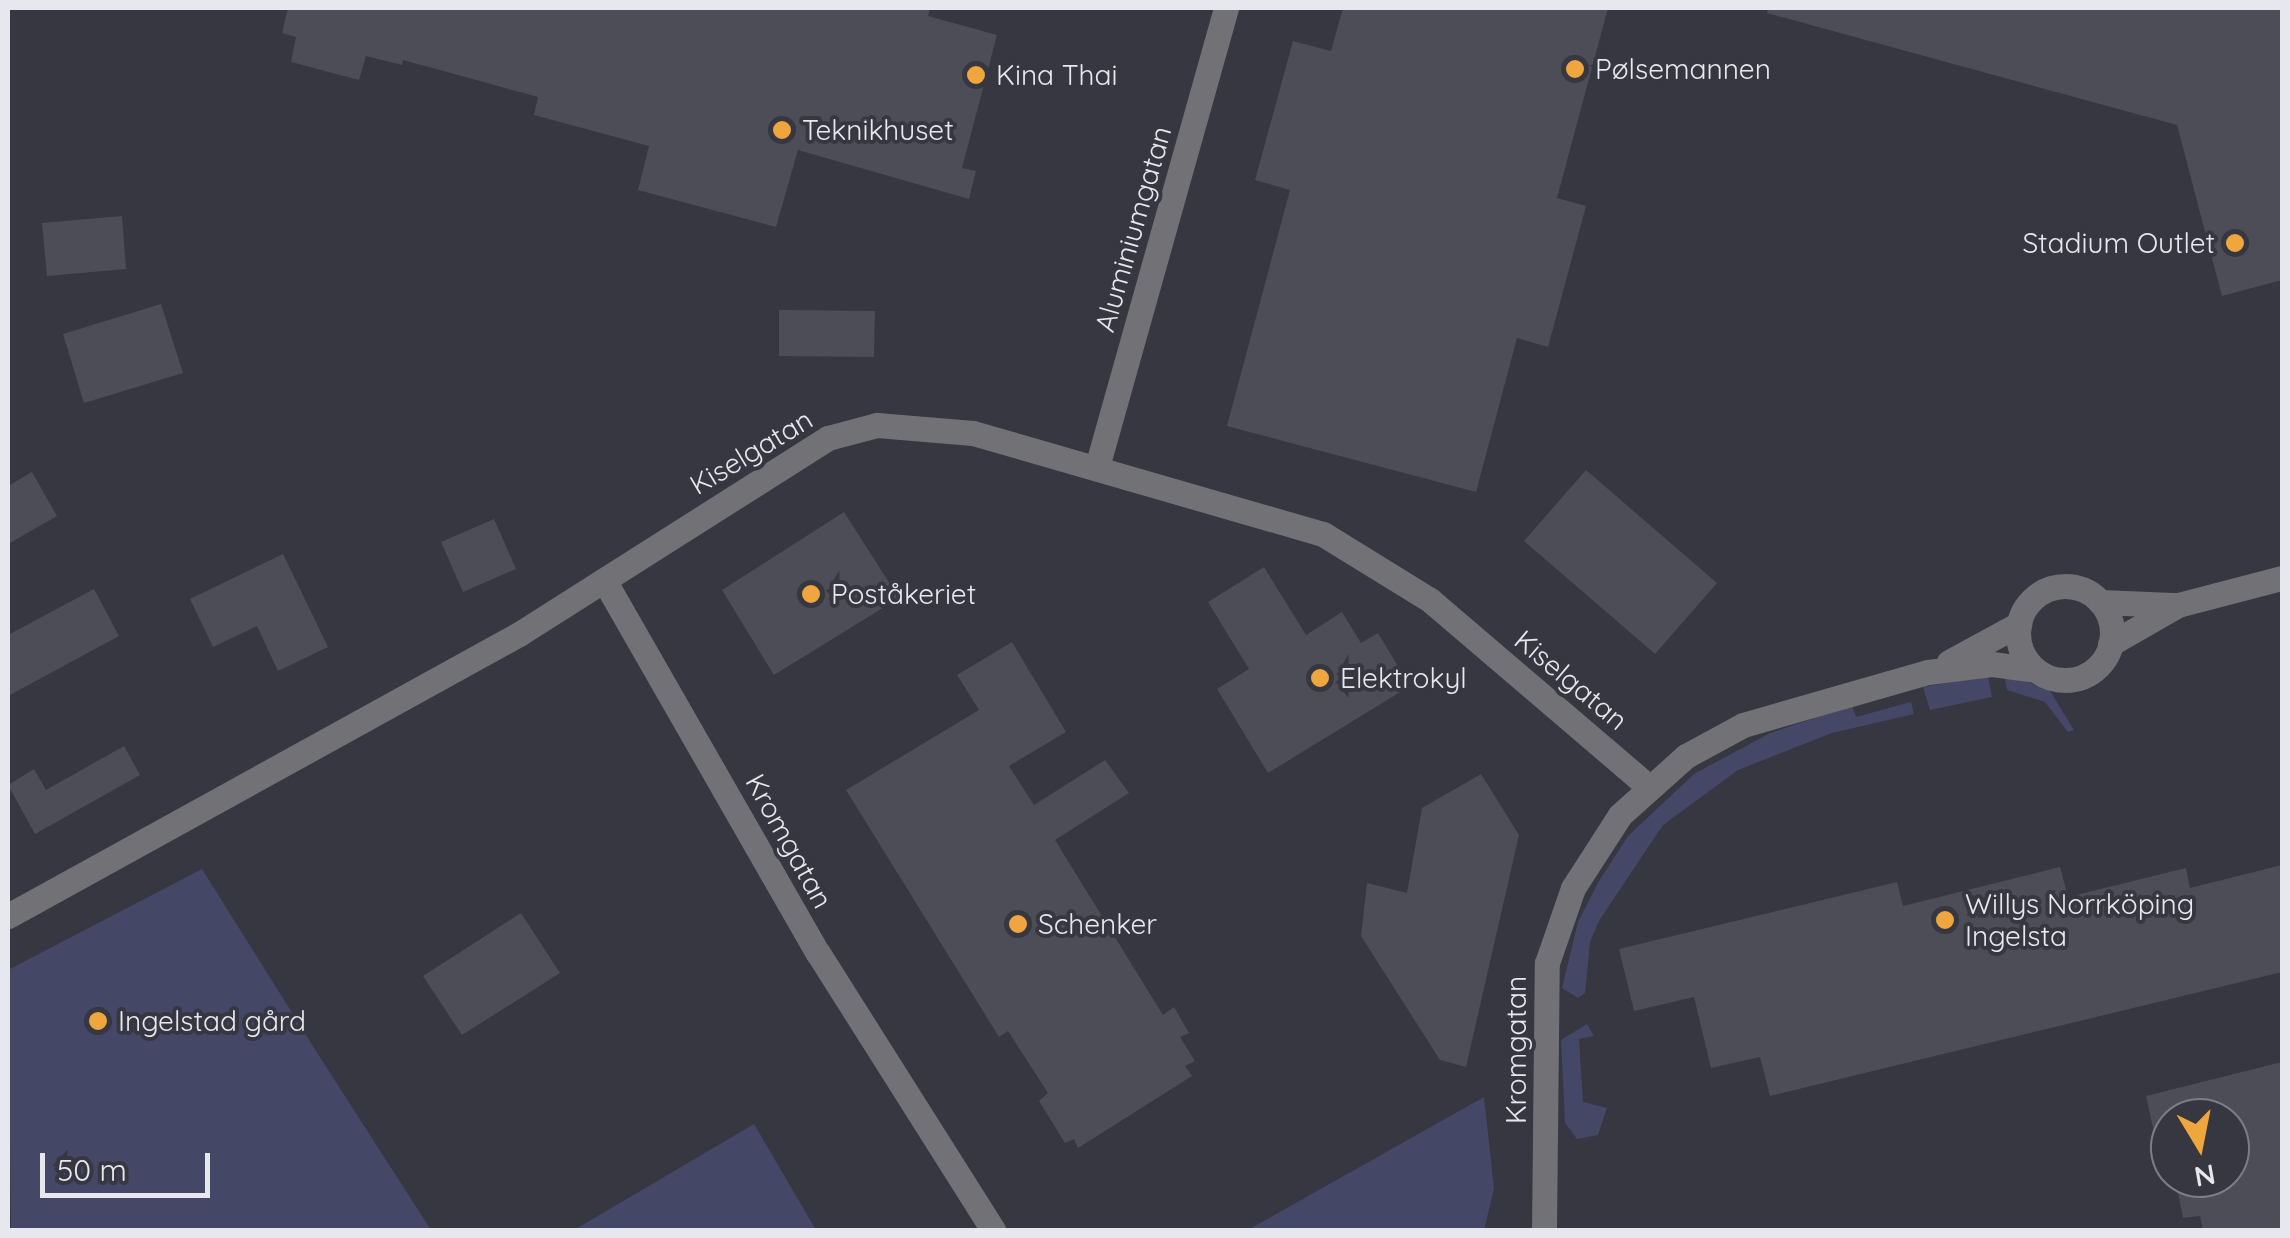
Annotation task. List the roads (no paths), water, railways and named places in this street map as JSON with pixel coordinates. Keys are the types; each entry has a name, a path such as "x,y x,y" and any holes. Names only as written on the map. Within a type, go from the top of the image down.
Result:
{"street":[{"name":"Aluminiumgatan","path":"1097,467 1226,8"},
{"name":"Kiselgatan","path":"8,916 452,672 828,438 877,425 973,433 1324,534 1381,565 1648,786"},
{"path":"2178,604 2110,644 2083,676 2061,680 2036,670 2021,650 2018,624 2032,600 2056,587 2086,592 2100,602 2178,604 2282,578"},
{"name":"Kromgatan","path":"604,580 818,953 993,1230"},
{"path":"2100,602 2110,644"},
{"name":"Kromgatan","path":"1928,672 2018,624"},
{"name":"Kromgatan","path":"1544,1230 1546,962 1572,888 1604,837 1648,786 1743,725 1928,672 1992,664 2036,670"}],"place":[{"name":"Pølsemannen","path":"1575,69"},
{"name":"Kina Thai","path":"976,75"},
{"name":"Teknikhuset","path":"782,130"},
{"name":"Stadium Outlet","path":"2235,243"},
{"name":"Poståkeriet","path":"811,594"},
{"name":"Elektrokyl","path":"1320,678"},
{"name":"Willys Norrköping Ingelsta","path":"1945,920"},
{"name":"Schenker","path":"1018,924"},
{"name":"Ingelstad gård","path":"98,1021"}]}
